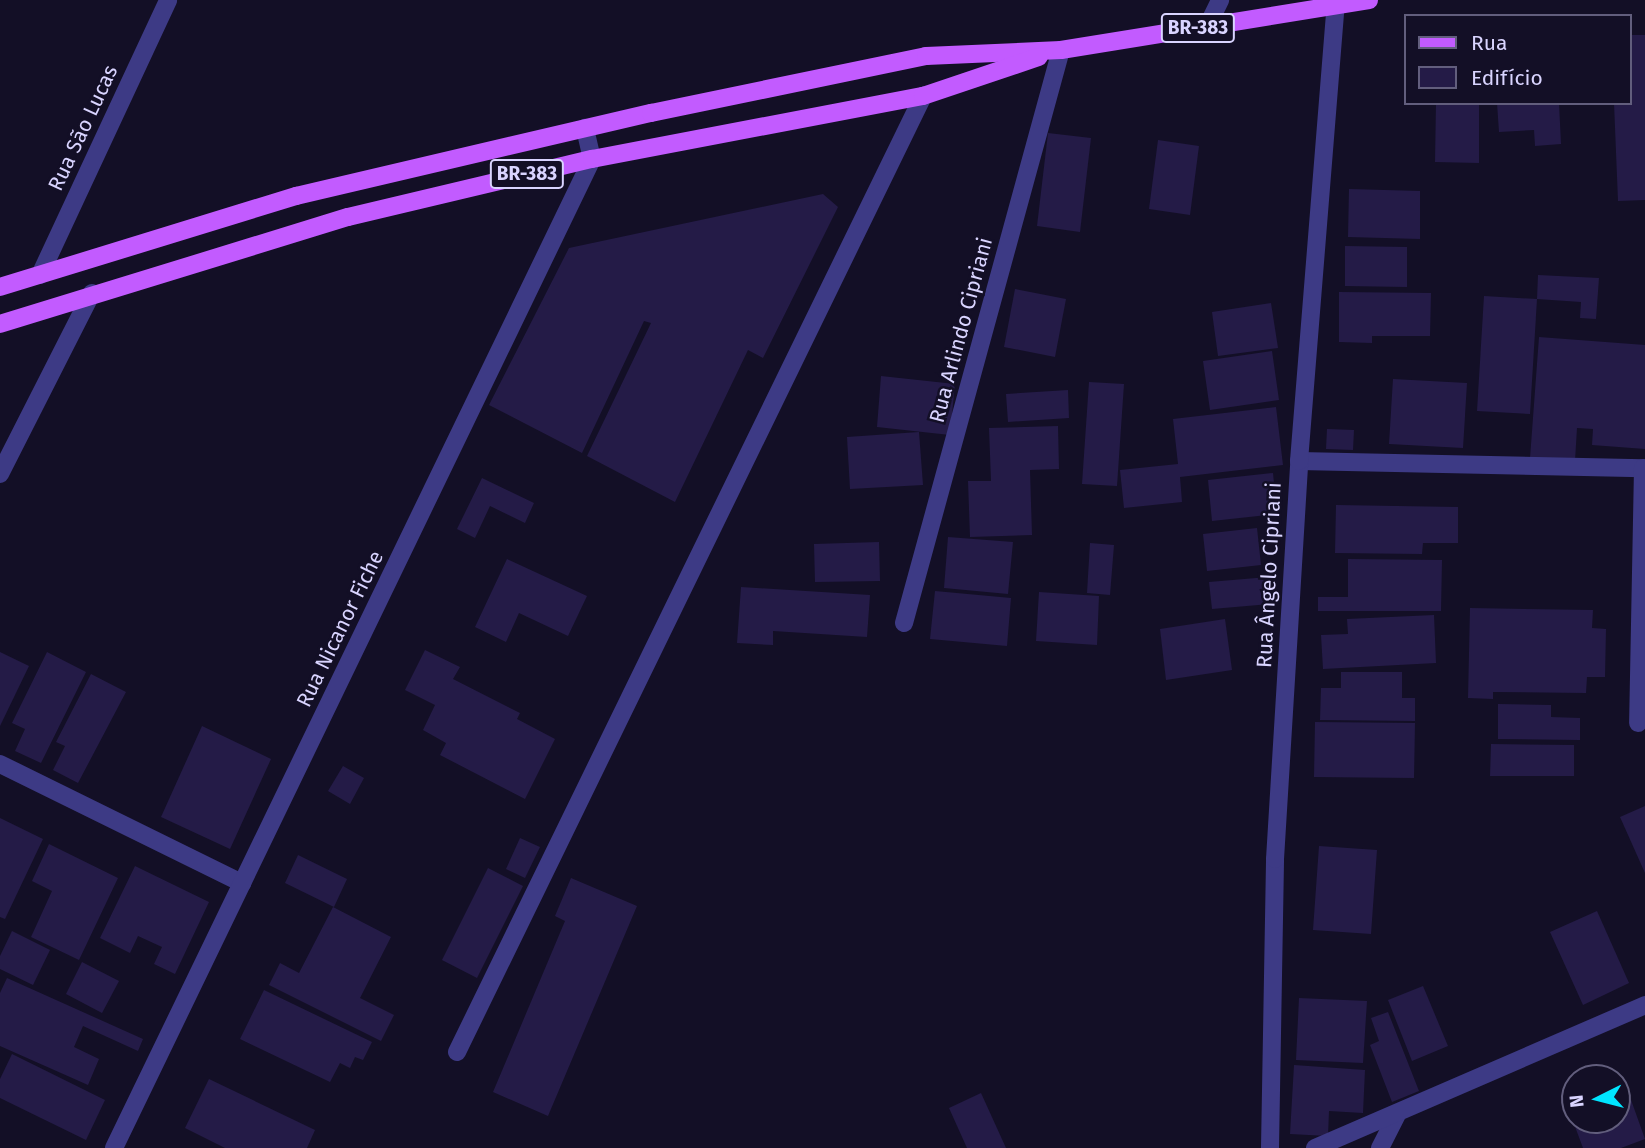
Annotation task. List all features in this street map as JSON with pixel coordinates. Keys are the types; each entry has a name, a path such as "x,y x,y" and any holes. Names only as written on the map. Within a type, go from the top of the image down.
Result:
{"main road":[{"name":"BR-383","path":"0,287 296,196 585,128 926,56 1061,50 1369,0"},
{"name":"BR-383","path":"0,324 92,293 348,217 592,159 923,96 1061,50"}],"street":[{"name":"Rua São Lucas","path":"40,275 168,0"},
{"path":"1207,27 1220,0"},
{"name":"Rua Ângelo Cipriani","path":"1270,1148 1275,859 1299,461 1336,6"},
{"name":"Rua Arlindo Cipriani","path":"904,622 1061,50"},
{"path":"457,1052 923,96"},
{"path":"585,128 592,159"},
{"name":"Rua Nicanor Fiche","path":"114,1148 592,159"},
{"path":"0,474 92,293"},
{"path":"1299,461 1643,468 1638,723"},
{"path":"0,764 242,883"},
{"path":"1315,1148 1397,1115 1645,1005"},
{"path":"1380,1148 1397,1115"}],"building":[{"path":"1631,35 1645,35 1645,200 1618,201 1614,105 1631,105"},
{"path":"1436,105 1479,105 1479,163 1435,162"},
{"path":"1497,105 1559,105 1561,144 1535,146 1534,130 1499,132"},
{"path":"1048,133 1091,138 1080,232 1037,226"},
{"path":"1158,140 1199,146 1190,215 1149,209"},
{"path":"1349,189 1420,191 1420,239 1348,237"},
{"path":"823,194 838,207 763,358 748,350 675,502 587,456 651,323 644,321 582,453 489,405 569,248"},
{"path":"1345,246 1407,247 1407,287 1345,286"},
{"path":"1538,275 1599,278 1596,319 1580,318 1581,302 1537,299"},
{"path":"1015,289 1066,299 1055,357 1004,347"},
{"path":"1339,292 1431,293 1430,336 1372,336 1372,343 1339,342"},
{"path":"1484,296 1537,299 1530,414 1477,411"},
{"path":"1271,303 1278,348 1218,356 1212,312"},
{"path":"1539,337 1645,345 1645,449 1592,445 1593,429 1577,428 1575,461 1530,458"},
{"path":"1272,351 1279,400 1210,410 1203,361"},
{"path":"881,376 955,384 950,435 877,427"},
{"path":"1393,379 1467,383 1463,448 1389,444"},
{"path":"1089,382 1124,384 1117,486 1082,484"},
{"path":"1068,390 1069,418 1008,422 1006,394"},
{"path":"1276,407 1283,465 1180,477 1182,502 1124,508 1120,470 1178,464 1173,419"},
{"path":"1058,426 1059,469 1030,470 1032,535 970,537 968,481 991,481 989,428"},
{"path":"1327,429 1354,430 1353,450 1326,449"},
{"path":"919,432 923,485 850,489 847,437"},
{"path":"1273,473 1277,514 1212,521 1208,480"},
{"path":"482,478 534,503 525,523 490,506 475,538 457,529"},
{"path":"1336,505 1458,507 1458,543 1423,543 1422,554 1335,553"},
{"path":"1257,528 1261,565 1207,571 1203,534"},
{"path":"948,537 1013,542 1008,594 944,588"},
{"path":"879,542 880,581 815,582 814,544"},
{"path":"1090,543 1114,545 1110,595 1087,593"},
{"path":"507,559 587,596 568,636 519,613 506,642 475,627"},
{"path":"1348,559 1442,560 1441,611 1318,611 1318,597 1348,597"},
{"path":"1268,577 1270,604 1212,609 1209,582"},
{"path":"741,587 870,595 867,637 773,631 773,645 737,643"},
{"path":"935,591 1011,598 1007,646 930,639"},
{"path":"1039,592 1099,596 1097,645 1036,641"},
{"path":"1470,608 1593,610 1592,628 1606,629 1605,677 1587,677 1586,693 1493,692 1493,699 1468,698"},
{"path":"1434,615 1436,663 1323,669 1321,635 1348,634 1347,619"},
{"path":"1225,619 1232,670 1166,680 1160,629"},
{"path":"425,650 460,667 453,679 520,713 517,719 555,739 525,799 440,755 446,743 423,730 435,705 405,690"},
{"path":"0,652 29,666 0,726"},
{"path":"47,652 86,672 41,763 15,751 25,729 12,723"},
{"path":"1341,672 1402,672 1402,698 1415,698 1415,721 1320,720 1321,688 1341,688"},
{"path":"91,674 126,692 78,783 53,770 65,746 56,742"},
{"path":"1498,704 1551,705 1551,717 1580,718 1580,740 1498,739"},
{"path":"1315,722 1415,723 1414,778 1314,777"},
{"path":"202,726 271,759 230,849 161,817"},
{"path":"1491,744 1574,745 1574,776 1490,776"},
{"path":"343,766 364,778 350,804 328,791"},
{"path":"1645,806 1645,873 1620,817"},
{"path":"0,818 43,839 5,919 0,917"},
{"path":"520,838 540,847 525,878 506,869"},
{"path":"49,844 118,878 79,960 31,937 52,891 32,881"},
{"path":"1319,846 1377,850 1371,934 1313,930"},
{"path":"298,855 347,879 334,907 285,883"},
{"path":"135,866 209,902 175,974 154,964 162,947 138,936 130,953 100,938"},
{"path":"488,868 523,886 477,978 442,960"},
{"path":"571,878 637,906 548,1116 493,1092 565,921 555,916"},
{"path":"333,907 391,937 360,998 394,1015 381,1041 269,985 280,963 299,973"},
{"path":"1597,911 1629,983 1583,1005 1550,932"},
{"path":"12,931 50,950 33,985 0,969 0,956"},
{"path":"82,962 119,981 102,1013 66,994"},
{"path":"7,978 143,1039 138,1051 83,1026 74,1047 99,1059 88,1085 0,1046 0,993"},
{"path":"1423,986 1448,1046 1412,1061 1388,1000"},
{"path":"264,990 372,1042 363,1060 355,1057 350,1068 340,1063 330,1082 240,1039"},
{"path":"1299,998 1367,1001 1363,1063 1296,1060"},
{"path":"1388,1012 1419,1091 1392,1102 1370,1045 1379,1041 1371,1018"},
{"path":"12,1054 105,1100 86,1140 0,1098 0,1079"},
{"path":"1294,1065 1365,1070 1363,1113 1329,1111 1328,1136 1290,1134"},
{"path":"209,1079 315,1130 307,1148 225,1148 185,1128"},
{"path":"981,1093 1006,1148 967,1148 949,1108"},
{"path":"1631,1100 1645,1139 1621,1148 1583,1148 1578,1134 1631,1134"}]}
